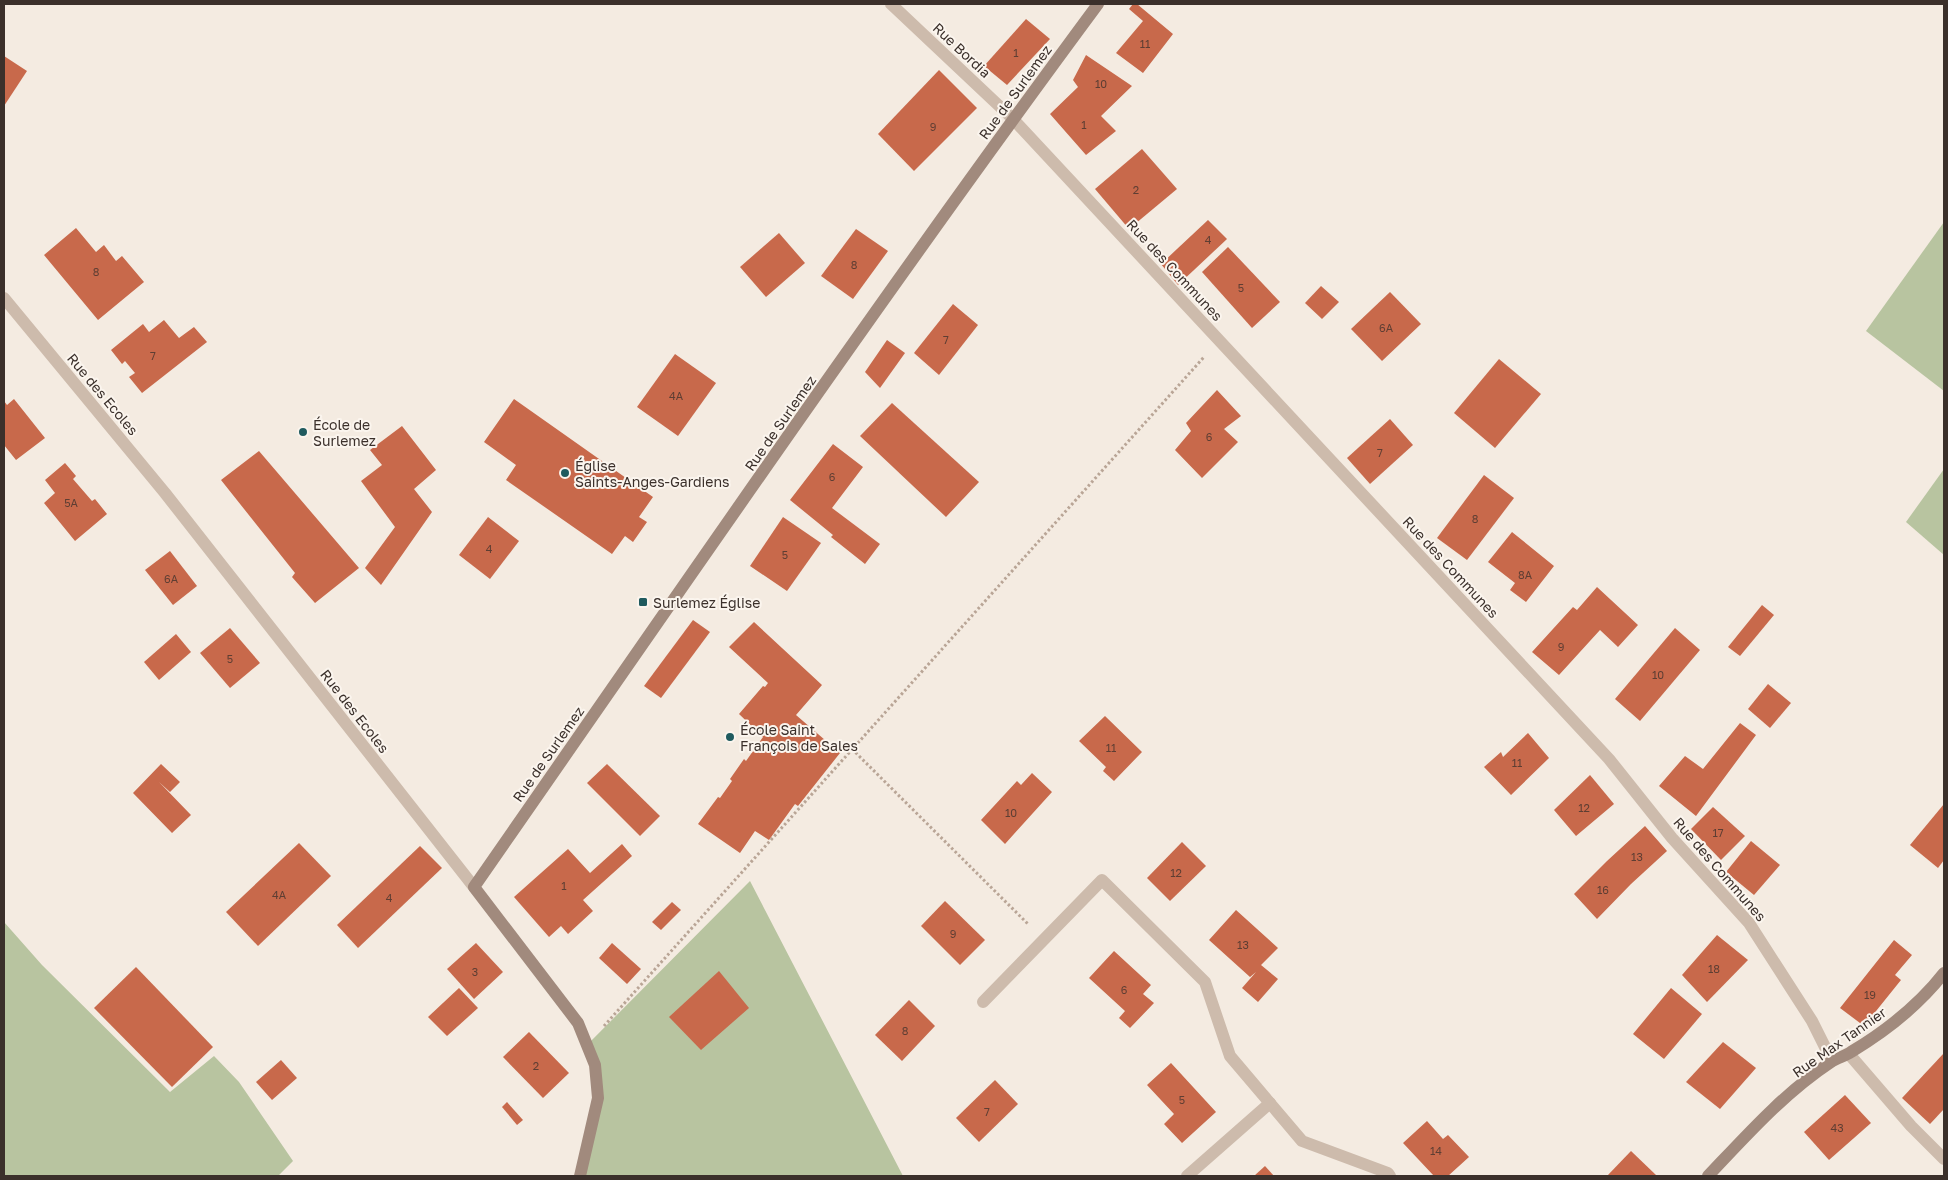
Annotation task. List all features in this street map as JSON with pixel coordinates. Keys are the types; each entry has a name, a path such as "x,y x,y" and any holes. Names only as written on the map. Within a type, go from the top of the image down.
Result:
{"street":[{"name":"Rue Bordia","path":"891,4 1013,119"},
{"name":"Rue de Surlemez","path":"474,887 1013,119 1098,4"},
{"name":"Rue des Communes","path":"1013,119 1609,759 1672,838 1749,923 1812,1021 1832,1061"},
{"name":"Rue des Ecoles","path":"4,298 166,493 578,1023 595,1065 598,1098 580,1176"},
{"path":"983,1002 1102,880 1205,982 1230,1056 1302,1141 1388,1173 1390,1176"},
{"name":"Rue Max Tannier","path":"1708,1176 1771,1110 1832,1061 1849,1054 1879,1034 1929,993 1944,973"},
{"path":"1849,1054 1911,1126 1944,1159"},
{"path":"1188,1176 1270,1103"}],"path":[{"path":"587,1045 1219,340"},
{"path":"852,749 1044,940"}],"green space":[{"path":"1944,222 1944,391 1866,331"},
{"path":"1944,469 1944,555 1906,522"},
{"path":"750,881 903,1176 580,1176 598,1098 587,1045"},
{"path":"4,922 42,965 170,1092 214,1056 239,1082 293,1161 278,1176 4,1176"}],"building":[{"path":"1133,4 1137,4 1173,34 1143,73 1116,53 1143,21 1129,9"},
{"path":"1026,19 1050,39 1007,85 984,66"},
{"path":"1086,55 1132,86 1101,116 1116,131 1086,155 1050,114 1078,87 1073,80"},
{"path":"4,56 27,71 4,106"},
{"path":"939,70 977,108 914,171 878,134"},
{"path":"1142,149 1177,189 1129,229 1095,189"},
{"path":"1208,220 1227,239 1178,285 1161,264"},
{"path":"76,228 96,252 104,245 116,261 122,256 144,282 98,320 44,255"},
{"path":"856,229 888,251 853,299 821,276"},
{"path":"779,233 805,263 766,297 740,267"},
{"path":"1228,247 1280,302 1252,328 1202,272"},
{"path":"1321,286 1339,302 1322,319 1305,303"},
{"path":"1390,292 1421,324 1382,361 1351,329"},
{"path":"953,304 978,325 939,375 914,353"},
{"path":"164,320 179,338 194,327 207,342 142,393 129,377 135,373 125,361 122,364 111,350 143,324 149,332"},
{"path":"887,340 905,353 880,388 865,372"},
{"path":"675,354 716,383 678,436 637,407"},
{"path":"1499,359 1541,394 1495,448 1454,413"},
{"path":"1217,390 1241,416 1224,429 1238,442 1202,478 1175,450 1191,431 1186,423"},
{"path":"14,399 45,438 16,460 4,445 4,401 7,405"},
{"name":"Église Saints-Anges-Gardiens","path":"514,399 653,497 639,517 647,522 633,542 625,536 612,554 506,480 516,465 484,442"},
{"path":"892,403 979,482 946,517 860,436"},
{"path":"1390,419 1413,445 1370,484 1347,458"},
{"path":"402,426 436,470 414,489 432,512 381,585 365,568 395,527 361,481 382,465 370,450"},
{"path":"833,444 863,467 832,508 880,544 865,564 831,537 833,535 790,500"},
{"path":"259,451 359,568 315,603 292,577 295,573 221,480"},
{"path":"65,463 76,476 73,479 92,501 95,499 107,514 75,541 44,503 55,493 45,480"},
{"path":"1484,475 1514,498 1467,560 1437,538"},
{"path":"488,517 519,541 490,579 459,555"},
{"path":"783,517 821,543 787,591 750,566"},
{"path":"1512,532 1554,566 1526,602 1510,590 1515,583 1488,562"},
{"path":"170,551 197,586 173,605 145,570"},
{"path":"1597,587 1638,625 1618,647 1600,630 1559,675 1532,652 1573,607 1577,610"},
{"path":"1762,605 1774,615 1740,656 1728,647"},
{"path":"693,620 710,632 661,698 644,686"},
{"path":"754,622 822,685 796,715 840,753 798,806 795,804 769,840 755,831 740,853 698,824 718,797 720,798 744,759 746,761 763,737 739,714 763,686 765,687 768,683 729,647"},
{"path":"230,628 260,663 230,688 200,653"},
{"path":"1675,628 1700,650 1640,721 1615,699"},
{"path":"176,634 191,652 159,680 144,662"},
{"path":"1768,684 1791,703 1770,728 1748,709"},
{"path":"1105,716 1142,752 1114,781 1103,771 1106,767 1079,741"},
{"path":"1740,723 1756,735 1696,816 1659,786 1685,756 1703,769"},
{"path":"1528,733 1549,758 1511,795 1484,767 1501,752 1503,757"},
{"path":"161,764 180,782 170,792 159,782 191,815 172,833 133,793"},
{"path":"607,764 660,816 640,836 587,783"},
{"path":"1032,773 1052,792 1005,844 981,820 1017,781 1021,785"},
{"path":"1590,775 1614,804 1576,836 1554,810"},
{"path":"1944,804 1944,860 1938,868 1910,845"},
{"path":"1713,807 1745,836 1721,860 1691,829"},
{"path":"1645,826 1667,851 1597,919 1574,894"},
{"path":"1751,841 1780,865 1754,895 1726,872"},
{"path":"1182,842 1206,866 1170,901 1147,878"},
{"path":"299,843 331,876 258,946 226,912"},
{"path":"622,844 632,856 583,900 593,911 568,934 561,926 549,937 514,897 568,849 590,873"},
{"path":"420,846 442,868 358,948 337,925"},
{"path":"945,901 985,940 960,965 921,926"},
{"path":"672,902 681,910 661,930 652,922"},
{"path":"1236,910 1278,948 1261,965 1278,979 1258,1002 1242,988 1256,972 1250,977 1209,940"},
{"path":"1717,935 1748,960 1707,1002 1682,975"},
{"path":"1894,940 1912,955 1895,975 1901,980 1864,1026 1840,1008"},
{"path":"476,943 503,972 474,999 447,969"},
{"path":"612,943 641,969 627,984 599,958"},
{"path":"1114,951 1151,985 1143,994 1154,1003 1130,1028 1119,1018 1125,1011 1089,978"},
{"path":"136,967 213,1047 172,1087 94,1008"},
{"path":"719,971 749,1008 701,1050 669,1017"},
{"path":"459,988 478,1008 447,1036 428,1017"},
{"path":"1671,988 1702,1014 1664,1059 1633,1034"},
{"path":"909,1000 935,1026 902,1061 875,1035"},
{"path":"529,1032 569,1073 543,1098 503,1057"},
{"path":"1723,1042 1756,1068 1720,1109 1686,1082"},
{"path":"1944,1053 1944,1109 1930,1124 1902,1098"},
{"path":"281,1060 297,1078 272,1100 256,1082"},
{"path":"1171,1063 1216,1112 1182,1143 1164,1124 1174,1114 1147,1085"},
{"path":"995,1080 1018,1104 979,1142 956,1118"},
{"path":"1845,1095 1871,1123 1829,1160 1804,1132"},
{"path":"507,1102 523,1120 517,1125 502,1107"},
{"path":"1427,1121 1443,1139 1448,1135 1469,1157 1448,1176 1434,1176 1403,1143"},
{"path":"1631,1151 1656,1175 1607,1176"},
{"path":"1265,1166 1274,1176 1254,1176"}],"place":[{"name":"École de Surlemez","path":"303,432"},
{"name":"Église Saints-Anges-Gardiens","path":"565,473"},
{"name":"Surlemez Église","path":"643,602"},
{"name":"École Saint François de Sales","path":"730,737"}]}
